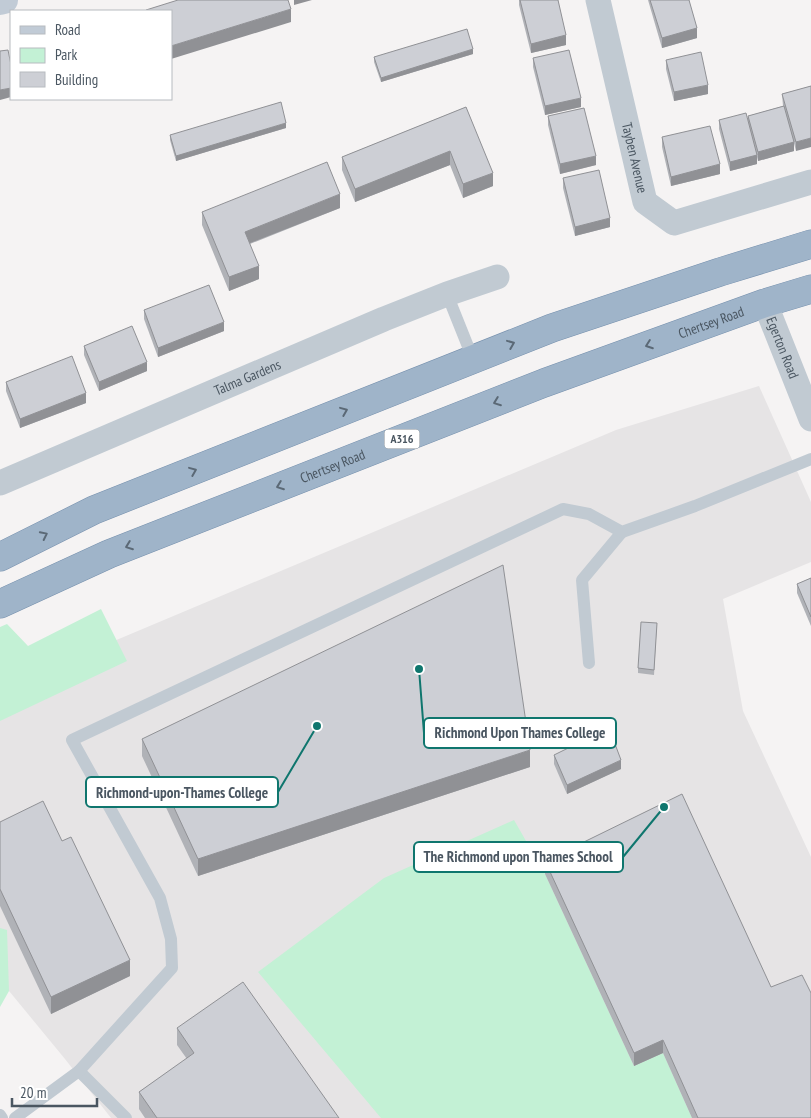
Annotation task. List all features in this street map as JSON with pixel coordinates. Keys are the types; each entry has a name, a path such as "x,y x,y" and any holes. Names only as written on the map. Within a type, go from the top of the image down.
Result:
{"highway":[{"path":"0,557 94,510 552,328 811,244"},
{"name":"Chertsey Road","path":"0,604 109,554 544,383 765,303 811,289"}],"main road":[{"path":"0,1 4,0"}],"street":[{"name":"Tayben Avenue","path":"598,0 645,202 674,223 811,182"},
{"name":"Talma Gardens","path":"0,483 375,323 447,294 496,278"},
{"name":"Egerton Road","path":"765,303 811,419"}],"lane":[{"path":"447,294 473,359"},
{"path":"588,663 582,580 622,532 695,506 811,460"},
{"path":"14,1118 79,1071 172,968 171,939 160,898 72,740 563,509 589,514 622,532"},
{"path":"79,1071 126,1118"}],"shaded area":[{"path":"759,386 811,502 811,562 723,599 743,711 811,857 811,1118 111,1118 0,980 0,689 616,430"}],"green space":[{"path":"101,609 127,661 0,721 0,627 7,624 28,646"},
{"path":"514,820 545,874 634,1066 663,1053 692,1118 381,1118 258,972 384,878"},
{"path":"0,928 7,930 9,991 0,1007"}],"building":[{"path":"178,0 288,0 291,9 172,46 172,10 146,10"},
{"path":"520,0 558,0 566,35 531,44"},
{"path":"650,0 689,0 697,28 662,38"},
{"path":"467,29 473,49 381,78 374,57"},
{"path":"8,50 10,88 0,90 0,51"},
{"path":"569,50 581,98 545,106 533,58"},
{"path":"701,52 708,85 674,92 666,60"},
{"path":"811,86 811,138 796,142 782,94"},
{"path":"281,102 286,123 176,156 170,135"},
{"path":"784,106 794,142 758,152 748,116"},
{"path":"466,107 493,173 463,184 450,151 355,189 342,157"},
{"path":"584,108 596,156 560,164 548,116"},
{"path":"746,113 757,155 730,162 719,120"},
{"path":"710,126 720,164 671,177 662,137"},
{"path":"327,162 340,194 245,232 259,266 229,277 202,212"},
{"path":"599,170 610,218 575,227 563,178"},
{"path":"209,285 224,322 158,348 144,310"},
{"path":"132,326 147,362 99,382 84,346"},
{"path":"72,356 86,393 20,419 6,382"},
{"path":"503,565 530,750 198,859 142,739"},
{"path":"811,578 811,617 797,584"},
{"path":"641,622 657,623 654,670 638,668"},
{"path":"609,728 621,760 567,785 554,755"},
{"path":"682,794 771,987 802,975 811,993 811,1118 698,1118 663,1040 634,1053 545,861"},
{"path":"43,801 62,841 71,837 130,960 51,997 0,889 0,822"},
{"path":"243,982 339,1118 157,1118 139,1092 194,1053 177,1028"}],"place":[{"name":"Richmond Upon Thames College","path":"419,669"},
{"name":"Richmond-upon-Thames College","path":"317,726"},
{"name":"The Richmond upon Thames School","path":"664,807"}]}
